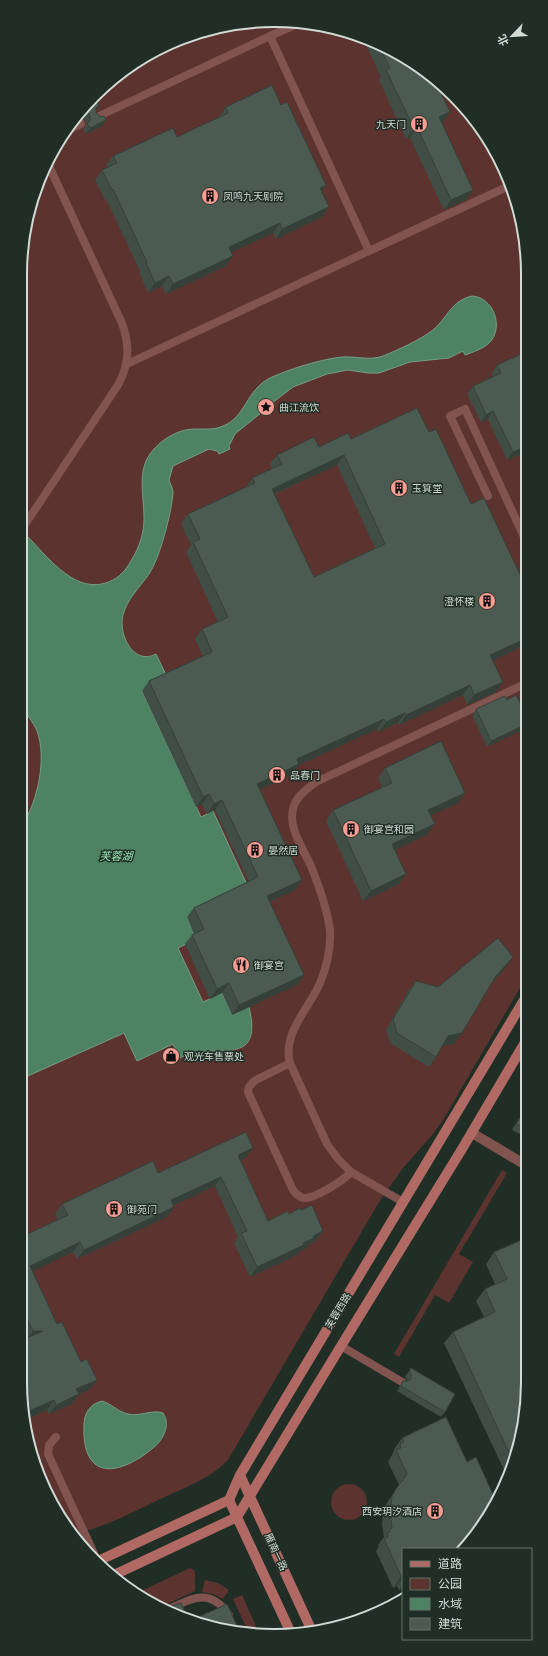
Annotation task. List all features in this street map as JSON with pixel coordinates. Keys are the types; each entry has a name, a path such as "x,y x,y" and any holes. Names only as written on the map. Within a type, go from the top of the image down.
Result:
{"main road":[{"name":"芙蓉西路","path":"229,1500 240,1476 521,1005"},
{"name":"芙蓉西路","path":"237,1517 249,1495 521,1052"},
{"name":"雁南一路","path":"240,1476 310,1626"},
{"name":"雁南一路","path":"229,1500 289,1628"},
{"path":"102,1559 229,1500"},
{"path":"118,1573 237,1517"}],"street":[{"path":"472,1133 521,1162"}],"lane":[{"path":"97,117 288,28"},
{"path":"270,36 369,251"},
{"path":"76,126 81,124"},
{"path":"27,522 115,390 121,380 127,364 128,348 123,326 50,169"},
{"path":"127,364 505,188"},
{"path":"488,496 450,416 465,409 521,530"},
{"path":"404,1202 351,1172 332,1152 290,1063 288,1050 292,1032 320,984 328,960 330,946 328,916 324,900 293,826 292,816 296,801 316,782 521,686"},
{"path":"290,1063 254,1081 250,1084 248,1092 293,1190 298,1196 308,1198 337,1184 351,1172"},
{"path":"341,1346 402,1382"},
{"path":"56,1436 49,1445 48,1454 93,1551"},
{"path":"173,1607 194,1598 207,1597 220,1603 234,1623"}],"green space":[{"path":"274,27 306,29 338,35 383,52 398,60 437,88 460,111 488,150 502,179 513,210 519,242 521,274 521,986 443,1120 433,1134 403,1168 379,1202 228,1460 212,1473 194,1484 116,1520 78,1532 60,1506 46,1477 35,1446 29,1414 27,1382 27,274 29,242 35,210 40,195 52,165 60,150 88,111 111,88 124,78 165,52 210,35 242,29"},
{"path":"502,1170 507,1173 459,1254 473,1262 449,1303 435,1295 399,1357 394,1354"},
{"path":"353,1484 362,1489 366,1495 366,1509 362,1515 353,1520 345,1520 336,1515 332,1509 331,1498 336,1489 342,1485"},
{"path":"190,1568 195,1571 195,1591 166,1605 142,1591"},
{"path":"205,1580 218,1583 229,1590 223,1599 213,1594 202,1592"},
{"path":"242,1595 257,1628 246,1627 233,1599"}],"water":[{"name":"芙蓉湖","path":"472,296 479,298 491,307 494,314 496,329 494,336 484,347 465,355 463,351 449,358 410,362 379,373 348,370 327,374 293,387 272,403 269,398 257,404 261,413 235,434 229,446 230,449 219,454 217,451 209,449 173,466 169,480 173,490 172,500 168,522 161,546 153,567 131,598 123,615 123,631 129,646 140,656 148,657 156,654 168,679 142,691 201,817 213,811 249,889 187,917 197,939 178,948 203,1002 222,993 232,1015 249,1007 252,1027 249,1040 242,1047 231,1050 192,1053 180,1058 173,1044 137,1061 124,1033 27,1076 27,817 39,779 41,753 37,731 27,713 27,536 63,572 75,579 87,584 99,584 113,580 127,568 139,544 144,524 142,477 146,461 159,444 170,436 182,431 216,428 231,422 262,383 286,371 334,358 378,357 402,348 433,330 454,306 465,298"},
{"path":"102,1401 121,1412 132,1415 155,1412 163,1413 166,1419 166,1424 161,1439 141,1457 128,1464 117,1468 107,1469 98,1466 92,1461 87,1452 84,1440 84,1425 88,1410 94,1404"}],"building":[{"path":"382,51 398,60 440,91 450,112 439,117 473,190 451,200 417,127 414,129 386,70 390,68"},
{"name":"凤鸣九天剧院","path":"272,85 281,105 287,102 326,185 320,188 329,207 282,229 280,223 229,247 233,256 173,284 169,276 155,283 146,263 147,262 113,189 112,190 102,170 117,163 113,156 173,128 177,137 228,113 226,107"},
{"path":"97,101 99,106 96,108 96,113 100,117 104,116 106,120 90,128 87,123 90,121 90,116 86,113"},
{"path":"521,354 521,449 513,452 493,411 486,415 473,386 501,373 497,365"},
{"path":"417,408 429,432 436,429 471,504 484,498 521,577 521,641 490,655 503,682 474,695 470,685 406,715 405,713 386,722 384,719 297,759 299,764 257,784 302,880 267,896 304,975 239,1005 229,983 217,989 192,935 204,929 194,908 258,877 222,800 214,804 209,794 203,797 149,681 212,652 202,629 228,617 193,542 200,539 188,514 255,483 252,478 282,464 277,455 314,437 319,447 348,433 351,439","holes":["344,455 385,544 314,577 272,489"]},
{"path":"516,695 521,705 521,727 491,741 476,709 505,696 507,700"},
{"path":"441,741 465,793 428,810 435,824 392,844 406,874 371,891 333,810 392,783 385,768"},
{"path":"498,938 513,957 496,976 462,1033 448,1036 436,1057 397,1033 393,1019 416,981 438,987"},
{"path":"521,1116 521,1126 516,1124"},
{"path":"246,1132 253,1148 238,1155 268,1221 288,1211 289,1214 300,1208 301,1210 312,1205 323,1231 313,1236 314,1238 303,1243 304,1245 257,1267 241,1233 247,1231 221,1177 171,1200 174,1207 84,1250 80,1242 30,1266 57,1324 62,1322 81,1362 87,1359 97,1380 76,1389 79,1394 56,1405 54,1400 31,1410 28,1404 27,1382 27,1338 43,1331 33,1331 27,1319 27,1234 68,1215 62,1204 153,1161 158,1173"},
{"path":"521,1240 521,1382 519,1414 510,1455 453,1332 495,1312 485,1289 507,1279 494,1252"},
{"path":"411,1368 455,1394 445,1412 401,1386 403,1381 408,1381 411,1379 411,1374 409,1372"},
{"name":"西安玥汐酒店","path":"446,1417 467,1462 476,1457 494,1496 470,1532 457,1548 402,1548 401,1576 384,1539 388,1537 387,1533 390,1532 389,1530 392,1528 390,1512 392,1496 407,1474 396,1450 401,1448 400,1444 404,1442 402,1438"},
{"path":"181,1603 185,1612 170,1606"},
{"path":"227,1604 237,1626 210,1621 198,1617"}],"place":[{"name":"九天门","path":"419,124"},
{"name":"凤鸣九天剧院","path":"210,196"},
{"name":"曲江流饮","path":"266,407"},
{"name":"玉箕堂","path":"399,488"},
{"name":"澄怀楼","path":"487,601"},
{"name":"品春门","path":"277,775"},
{"name":"御宴宫和园","path":"351,829"},
{"name":"晏然居","path":"255,850"},
{"name":"御宴宫","path":"241,965"},
{"name":"观光车售票处","path":"171,1056"},
{"name":"御苑门","path":"114,1209"},
{"name":"西安玥汐酒店","path":"435,1511"}]}
